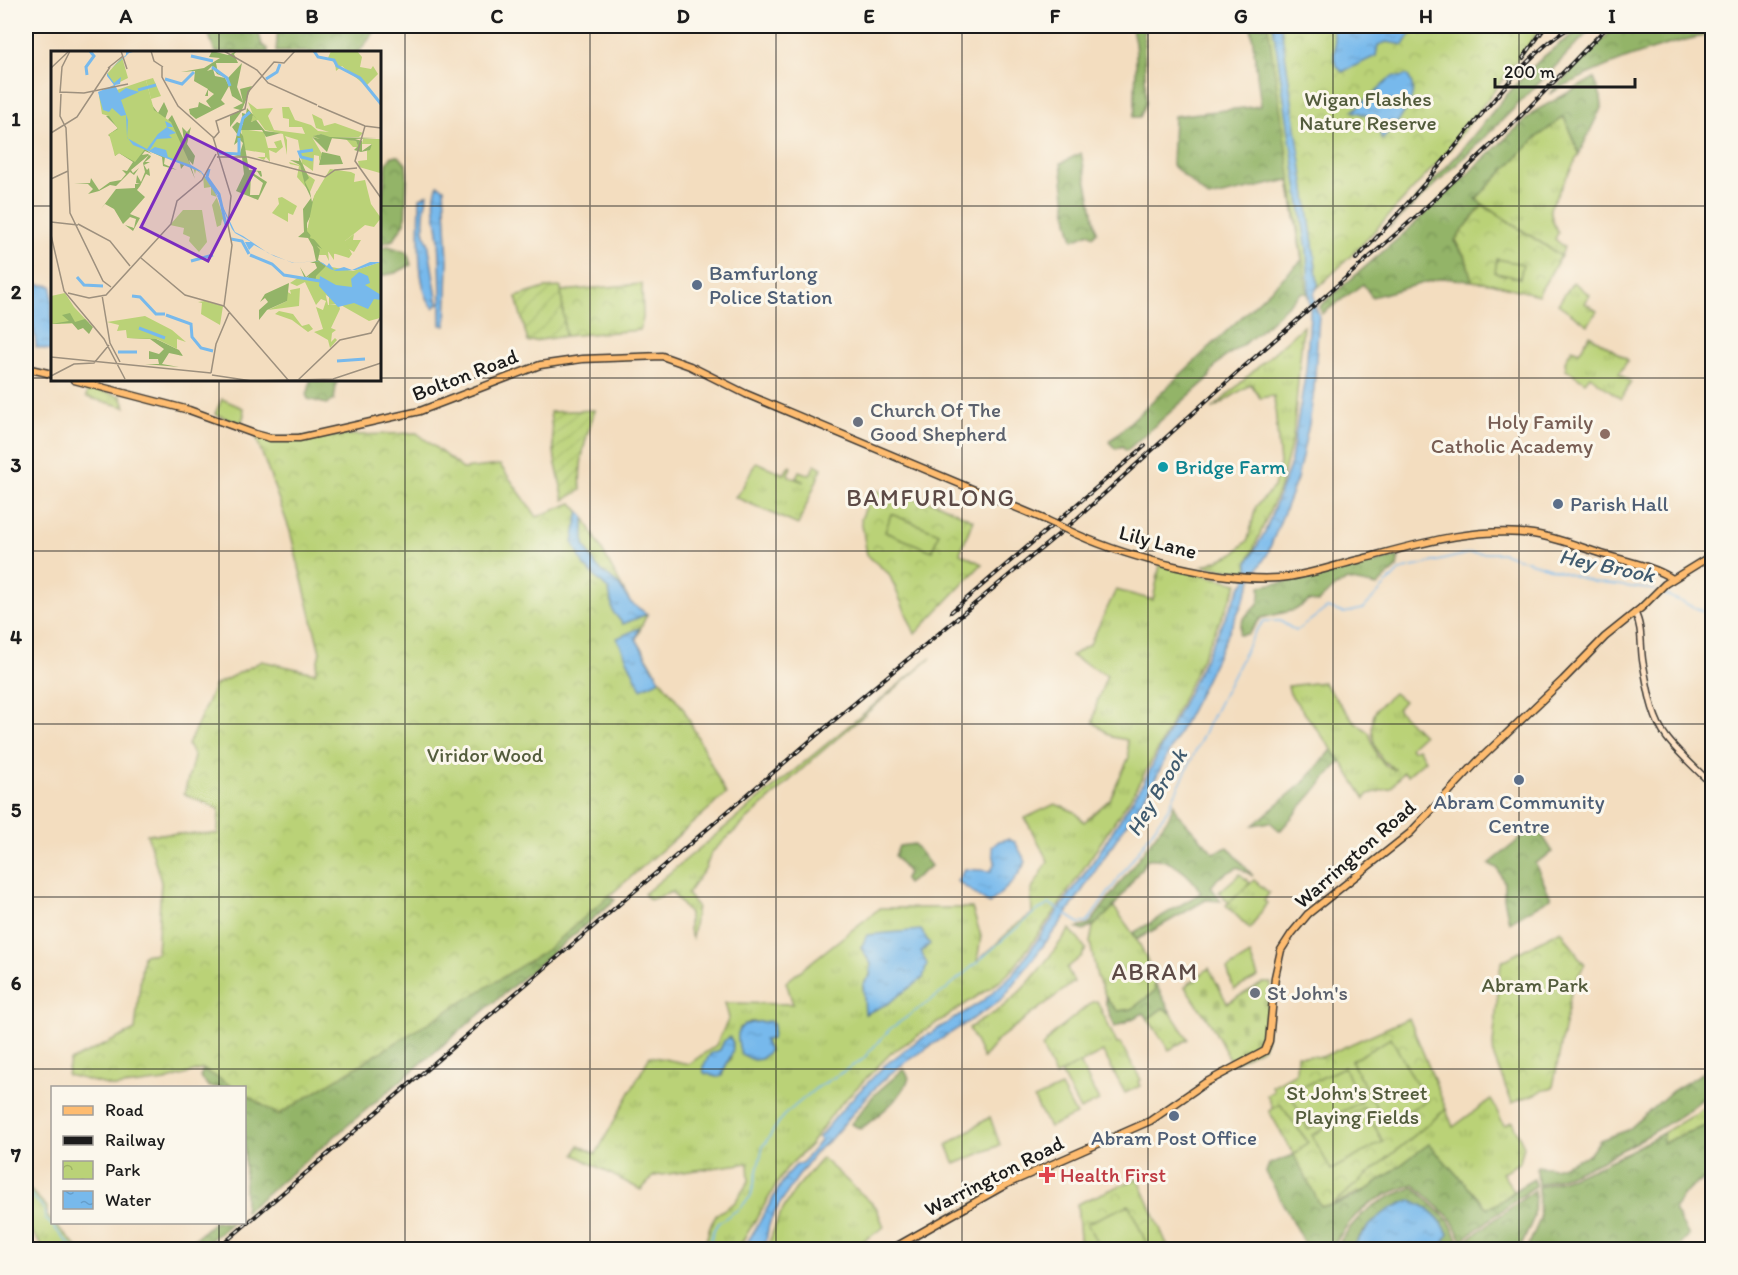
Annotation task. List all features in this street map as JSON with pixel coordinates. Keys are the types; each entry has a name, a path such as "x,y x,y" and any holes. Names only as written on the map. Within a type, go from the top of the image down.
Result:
{"main road":[{"name":"Bolton Road","path":"78,381 203,414 255,434 285,439 299,438 420,411 540,365 582,359 663,356"},
{"name":"Lily Lane","path":"663,356 1076,534 1155,561 1196,570 1278,578 1300,575 1460,535 1512,533 1534,534 1559,541 1671,578"},
{"path":"26,368 51,374"},
{"name":"Warrington Road","path":"890,1250 1015,1180 1145,1123 1205,1083 1263,1052 1269,1041 1277,964 1281,950 1293,931 1318,905 1410,833 1477,762 1605,637 1635,613 1671,578 1713,555"},
{"path":"1635,613 1639,622 1647,687 1658,722 1669,740 1713,785"}],"green space":[{"path":"206,26 257,26 262,45 268,49 268,51 215,51"},
{"path":"278,26 379,26 360,51 276,51"},
{"path":"1131,26 1142,26 1144,32 1146,103 1140,117 1133,117 1136,57"},
{"path":"1251,26 1273,26 1310,294 1301,293 1260,332 1224,358 1211,372 1209,378 1126,451 1122,446 1116,449 1109,442 1302,260 1289,180 1209,198 1172,165 1174,116 1261,106"},
{"name":"Wigan Flashes Nature Reserve","path":"1268,26 1543,26 1450,149 1357,250 1308,297"},
{"path":"1588,26 1594,26 1493,129 1389,228 1458,154 1533,66 1569,37"},
{"path":"1616,26 1712,26 1712,34 1669,44 1628,58 1588,74 1549,94"},
{"path":"1594,78 1602,106 1579,154 1564,117 1536,138 1476,199 1483,205 1454,241 1466,258 1472,281 1442,278 1372,297 1363,284 1322,314 1320,306 1409,229 1535,111"},
{"path":"1564,117 1579,154 1550,208 1558,233 1555,239 1564,247 1561,256 1475,199 1536,138"},
{"path":"1081,153 1097,232 1093,236 1089,233 1073,240 1068,221 1061,163"},
{"path":"392,156 399,156 406,164 405,223 393,240 381,244 381,205 387,163"},
{"path":"1483,205 1561,256 1538,295 1472,281 1466,258 1455,240"},
{"path":"388,246 407,252 411,265 395,273 381,276 381,248"},
{"path":"1497,259 1523,264 1520,278 1495,273"},
{"path":"1573,282 1590,295 1585,303 1597,311 1588,325 1558,304"},
{"path":"642,284 643,318 640,330 565,336 561,291"},
{"path":"561,287 565,336 528,342 516,297 545,288"},
{"path":"1303,326 1293,437 1280,487 1248,562 1248,572 1203,566 1233,554 1248,540 1256,506 1274,487 1280,464 1274,396 1260,398 1251,384 1212,409"},
{"path":"1590,335 1628,360 1619,374 1631,382 1621,399 1590,376 1585,382 1566,369 1565,361 1572,349 1579,352"},
{"path":"310,381 337,381 334,400 326,404 308,399 306,394"},
{"path":"88,388 121,396 125,407 86,397"},
{"path":"222,399 243,408 244,415 241,424 215,414"},
{"path":"595,410 582,460 581,490 564,500 555,460 550,412"},
{"name":"Viridor Wood","path":"417,433 463,469 500,465 537,517 572,503 584,517 630,602 647,614 636,639 660,679 683,708 726,794 547,950 278,1115 246,1095 246,1086 231,1086 203,1069 165,1081 123,1086 111,1086 67,1075 70,1061 135,1030 143,955 157,953 161,882 147,834 218,834 219,809 184,794 194,757 188,745 215,685 262,661 315,673 320,652 290,531 255,434 270,438"},
{"path":"756,462 784,474 789,466 791,467 788,474 790,477 804,482 796,478 799,471 810,475 815,464 822,468 798,525 735,497"},
{"path":"873,490 937,503 973,520 960,553 982,564 915,634 889,574 867,555 861,519"},
{"path":"891,514 939,533 932,551 885,532"},
{"path":"1399,556 1397,567 1377,586 1347,580 1332,589 1318,602 1309,601 1295,610 1261,618 1248,634 1239,635 1246,615 1258,604 1260,586 1326,575"},
{"path":"1160,565 1238,583 1159,748 1129,800 1056,910 1013,969 999,982 891,1053 835,1110 810,1145 786,1169 738,1249 704,1249 710,1226 717,1214 735,1202 749,1181 748,1163 654,1176 641,1190 575,1155 579,1145 596,1154 650,1056 689,1064 716,1045 729,1018 725,1003 793,1004 786,982 880,908 972,908 981,936 977,962 1016,925 1032,914 1031,891 1048,861 1025,818 1055,804 1075,812 1084,822 1110,799 1129,757 1127,740 1112,737 1093,722 1097,702 1107,675 1071,656 1090,644 1116,590 1153,600","holes":["861,948 923,978 866,1014 863,984 870,976 871,964","750,1022 757,1022 769,1051 761,1059 753,1060 740,1028","724,1041 733,1042 730,1060 723,1072 703,1067 710,1055 720,1050"]},
{"path":"931,658 812,760 712,852 705,869 687,894 697,906 692,938 689,930 689,914 672,892 650,900 644,894"},
{"path":"1323,682 1352,719 1369,733 1377,756 1386,766 1396,770 1379,754 1374,742 1372,727 1377,709 1394,693 1404,701 1397,709 1423,735 1410,747 1412,750 1418,748 1425,760 1408,775 1403,772 1391,788 1369,794 1365,799 1341,761 1290,694 1288,686"},
{"path":"1332,750 1341,761 1280,831 1270,822 1253,825 1304,782"},
{"path":"1174,803 1177,813 1214,853 1228,847 1253,876 1238,867 1218,878 1211,887 1221,901 1206,900 1138,939 1133,933 1201,893 1179,868 1164,861 1148,859 1119,900 1103,918 1083,931 1077,928 1089,925 1169,817"},
{"path":"1536,826 1553,852 1535,863 1551,898 1509,922 1504,898 1504,882 1497,868 1489,864"},
{"path":"914,844 931,866 907,884 904,880 908,873 895,856 899,846"},
{"path":"1240,874 1250,883 1229,903 1219,892"},
{"path":"1254,880 1269,893 1264,901 1267,903 1250,929 1226,905"},
{"path":"596,885 615,900 246,1211 246,1086 208,1086 200,1077 209,1056"},
{"path":"1113,906 1134,935 1146,957 1155,991 1132,1009 1118,1011 1108,1001 1097,977 1090,942 1093,927"},
{"path":"1070,929 1086,949 1082,956 1067,968 1074,982 1000,1038 983,1058 969,1028 1008,1003 1036,973"},
{"name":"Abram Park","path":"1561,930 1585,964 1572,987 1553,1087 1512,1103 1494,1057 1493,1045 1501,962"},
{"path":"1250,955 1258,977 1234,990 1227,969"},
{"path":"1209,968 1227,1003 1263,983 1271,983 1266,1039 1263,1048 1232,1064 1212,1026 1185,987"},
{"path":"1154,981 1171,1013 1163,1008 1148,1019 1144,1013 1115,1027 1105,995 1118,1011 1132,1009 1155,991"},
{"path":"1097,1001 1117,1044 1120,1043 1141,1080 1138,1082 1140,1086 1125,1093 1103,1052 1055,1076 1042,1047 1054,1033 1092,1002"},
{"path":"1163,1008 1171,1013 1188,1039 1169,1050 1148,1019"},
{"name":"St John's Street Playing Fields","path":"1409,1018 1446,1109 1331,1205 1321,1206 1294,1155 1308,1142 1280,1104 1273,1108 1267,1095 1274,1091 1272,1086 1296,1073 1297,1055 1322,1057"},
{"path":"1391,1038 1426,1101 1386,1124 1351,1061"},
{"path":"1080,1063 1099,1101 1080,1110 1061,1073"},
{"path":"1344,1067 1361,1102 1308,1129 1290,1093"},
{"path":"1712,1067 1712,1090 1684,1113 1597,1163 1538,1185 1537,1166 1555,1168 1589,1155 1600,1140 1628,1130 1672,1091"},
{"path":"904,1069 909,1078 895,1100 861,1129 851,1124 874,1095"},
{"path":"1061,1087 1076,1115 1049,1127 1034,1099"},
{"path":"1491,1099 1504,1125 1512,1122 1524,1146 1520,1162 1502,1173 1514,1191 1499,1203 1487,1208 1429,1144 1372,1187 1331,1205 1446,1109 1453,1127"},
{"path":"1712,1099 1712,1124 1663,1144 1663,1133 1700,1111"},
{"path":"1280,1103 1308,1142 1294,1155 1269,1111"},
{"path":"1364,1107 1383,1142 1331,1170 1312,1135"},
{"path":"990,1117 1000,1145 955,1164 947,1145"},
{"path":"1712,1124 1712,1175 1689,1190 1674,1210 1689,1236 1677,1249 1656,1249 1656,1246 1650,1245 1649,1249 1640,1249 1641,1244 1615,1246 1604,1250 1527,1249 1540,1219 1538,1187 1602,1164 1663,1133 1663,1143"},
{"path":"1429,1144 1487,1208 1534,1179 1535,1186 1462,1240 1451,1219 1414,1184 1386,1195 1365,1207 1348,1224 1332,1249 1307,1249 1266,1172 1269,1164 1294,1155 1321,1206 1336,1204 1350,1199 1378,1182"},
{"path":"822,1158 876,1207 884,1227 851,1249 767,1249 778,1218 795,1190"},
{"path":"1138,1178 1169,1249 1081,1249 1077,1204"},
{"path":"26,1186 47,1207 47,1216 51,1224 55,1224 79,1249 44,1249 31,1231 26,1232"},
{"path":"1414,1187 1449,1221 1460,1243 1454,1249 1440,1249 1448,1234 1365,1229 1351,1249 1335,1250 1359,1217 1388,1198"},
{"path":"1535,1190 1534,1217 1520,1249 1476,1249 1464,1242"},
{"path":"1129,1205 1149,1249 1100,1249 1087,1223"},
{"path":"212,1224 231,1224 199,1249 183,1249"}],"water":[{"path":"1273,26 1281,26 1314,250 1318,285 1314,294 1315,307 1319,315 1314,390 1309,424 1297,479 1267,555 1254,574 1197,698 1152,785 1062,921 1004,997 907,1061 872,1091 815,1154 797,1178 770,1222 765,1246 743,1250 786,1176 795,1166 803,1162 820,1141 819,1137 846,1105 885,1065 916,1042 983,1001 1014,973 1097,856 1145,780 1245,582 1248,562 1265,532 1290,466 1306,371 1310,315 1307,251"},
{"path":"1332,26 1416,26 1404,45 1387,42 1378,45 1376,56 1342,72 1334,60 1335,43"},
{"path":"1407,75 1412,83 1411,101 1401,118 1382,140 1377,122 1353,111 1393,76"},
{"path":"438,185 444,188 448,261 446,326 441,325 440,252 435,205"},
{"path":"428,194 424,225 438,304 434,308 423,287 419,256 420,198"},
{"path":"26,283 51,286 51,351 36,347"},
{"path":"579,511 584,517 584,545 597,567 619,585 630,602 647,614 623,624 613,612 609,590 584,566 573,542"},
{"path":"639,628 636,639 660,680 641,689 617,638"},
{"path":"1008,839 1015,842 1026,862 1013,882 989,904 957,881 965,869 991,871 995,862 992,847 999,841"},
{"path":"921,930 930,944 921,952 927,964 923,978 887,1004 865,1014 863,984 870,976 871,964 861,948 867,935"},
{"path":"770,1021 774,1025 772,1039 764,1040 769,1051 761,1059 753,1060 741,1054 738,1044 739,1030 747,1024"},
{"path":"730,1037 732,1052 722,1076 717,1077 704,1073 703,1067 710,1054 720,1050 724,1041"},
{"path":"1411,1200 1433,1214 1445,1228 1448,1234 1440,1249 1351,1249 1376,1219 1392,1208"}],"waterway":[{"name":"Hey Brook","path":"1065,914 1079,923 1087,923 1168,809 1255,632 1264,621 1280,621 1296,631 1327,608 1344,613 1363,609 1400,570 1471,553 1502,553 1593,582 1655,590"},
{"name":"Hey Brook","path":"1659,592 1712,615"},
{"name":"Hey Brook","path":"708,1250 713,1231 718,1223 740,1208 751,1196 763,1146 783,1116 815,1089 862,1060 890,1029 944,991 1035,912 1050,904 1062,911"},
{"path":"26,1190 44,1208 45,1218 75,1250"}],"railway":[{"path":"1523,58 1546,26"},
{"path":"1356,259 1413,197 1515,74 1556,36 1572,26"},
{"path":"216,1250 832,722 1071,524 1239,371 1420,213 1511,126 1608,26"},
{"path":"951,612 1145,446"}],"place":[{"name":"Bamfurlong Police Station","path":"697,285"},
{"name":"Church Of The Good Shepherd","path":"858,422"},
{"name":"Holy Family Catholic Academy","path":"1605,434"},
{"name":"Bridge Farm","path":"1163,467"},
{"name":"Parish Hall","path":"1558,504"},
{"name":"Abram Community Centre","path":"1519,780"},
{"name":"St John's","path":"1255,993"},
{"name":"Abram Post Office","path":"1174,1116"},
{"name":"Health First","path":"1047,1175"}],"district":[{"name":"BAMFURLONG","path":"931,498"},
{"name":"ABRAM","path":"1155,972"}]}
